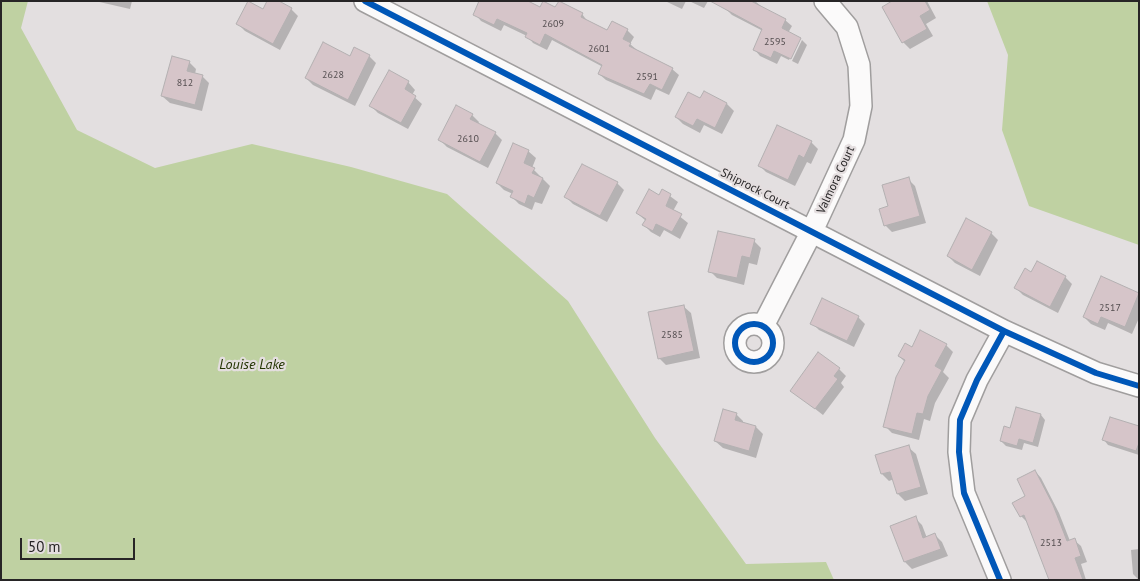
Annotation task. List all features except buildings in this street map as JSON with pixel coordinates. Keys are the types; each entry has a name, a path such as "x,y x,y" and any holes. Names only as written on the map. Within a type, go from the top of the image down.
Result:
{"street":[{"name":"Shiprock Court","path":"365,1 1004,331 1096,373 1139,386"},
{"name":"Valmora Court","path":"763,326 812,231 854,140 861,106 859,65 847,27 825,1"},
{"path":"1000,580 964,493 959,452 960,420 977,380 1004,331"}],"water":[{"name":"Louise Lake","path":"1,1 28,1 21,28 77,130 155,168 252,144 351,167 447,194 568,301 655,438 746,564 826,562 834,580 1,580"},
{"path":"987,1 1139,1 1139,245 1029,206 1002,130 1008,55"}],"cycle path":[{"path":"365,1 1004,331 1096,373 1139,386"},
{"path":"754,324 767,330 773,343 767,356 754,362 741,356 735,343 741,330 754,324"},
{"path":"1000,580 964,493 959,452 960,420 977,380 1004,331"}]}
